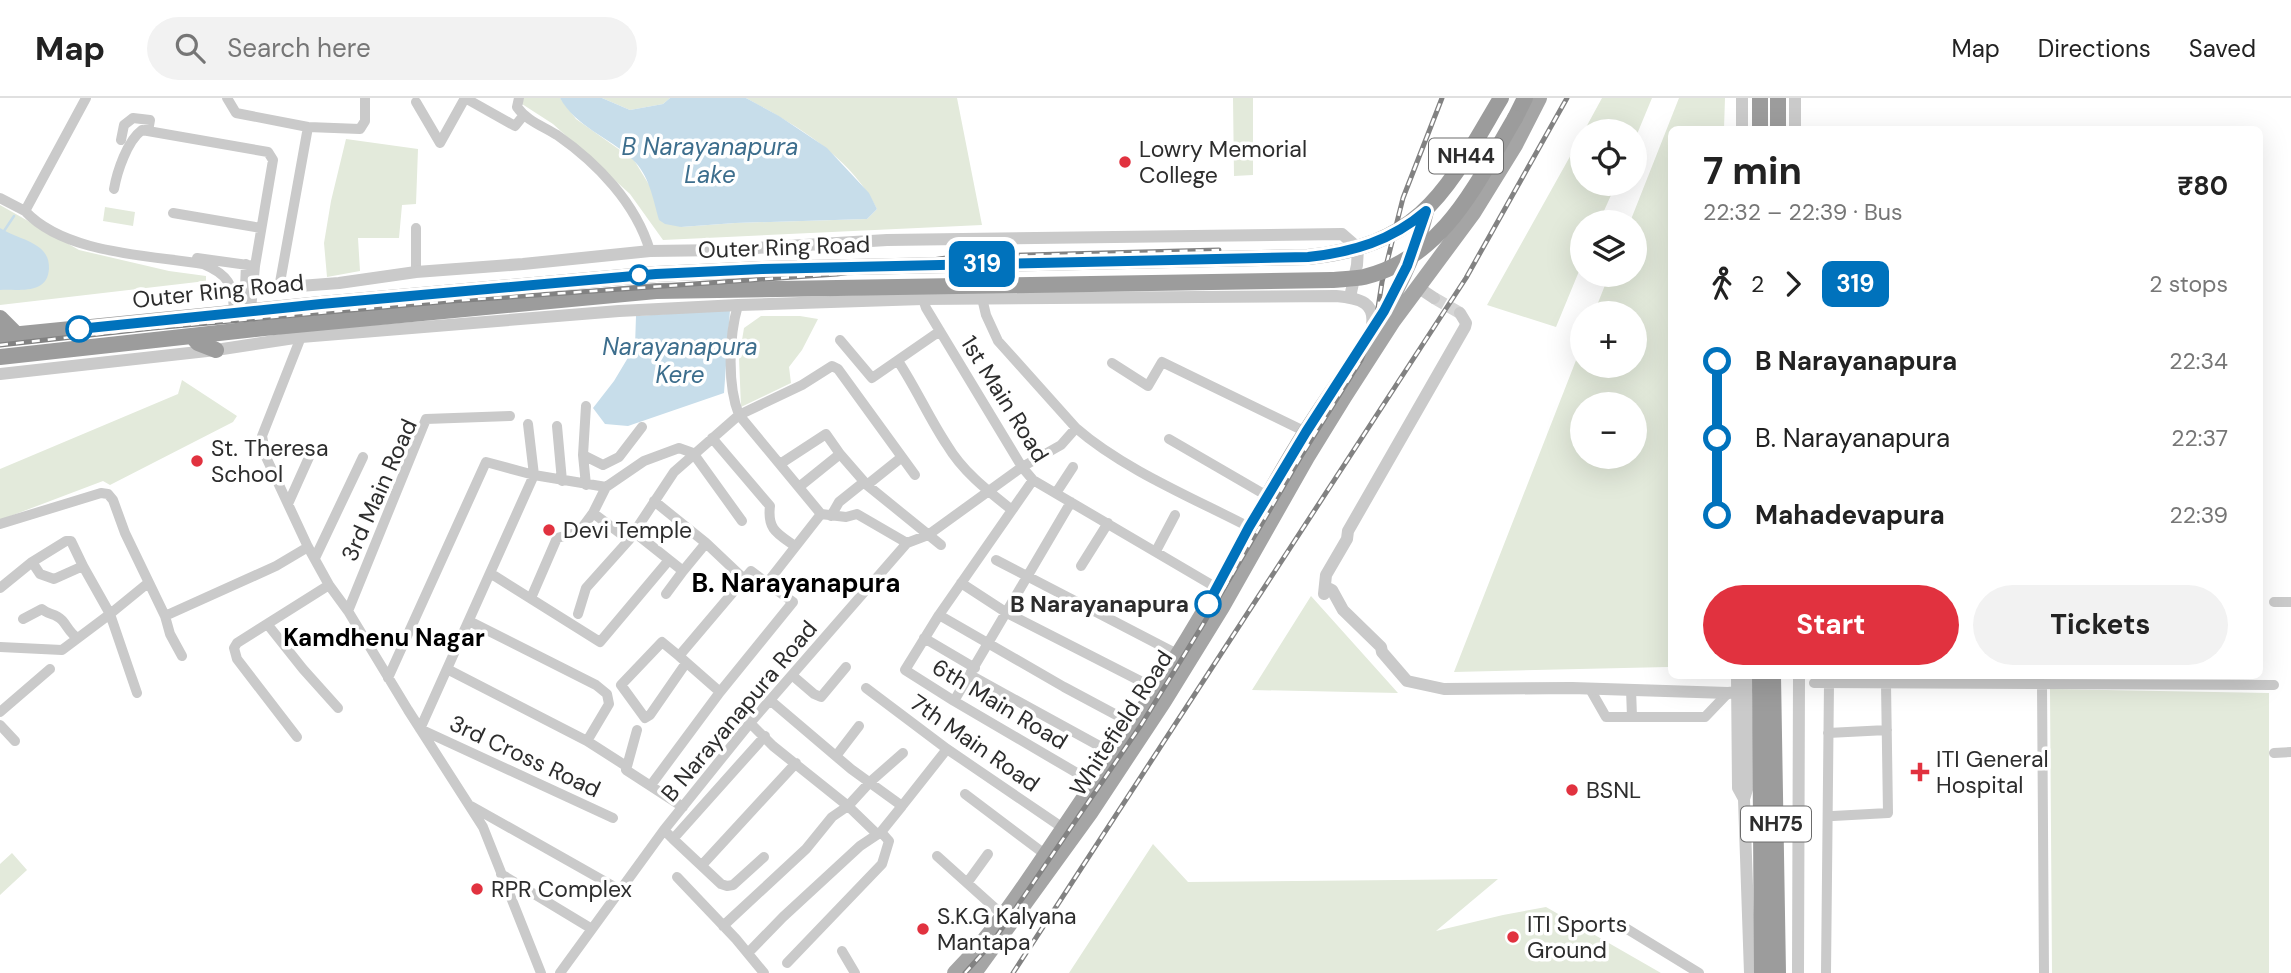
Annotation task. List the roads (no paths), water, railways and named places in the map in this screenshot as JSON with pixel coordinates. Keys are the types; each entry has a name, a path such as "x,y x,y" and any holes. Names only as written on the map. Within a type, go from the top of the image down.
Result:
{"highway":[{"name":"Outer Ring Road","path":"0,336 656,274 762,269 1308,257 1338,254 1385,239 1426,211 1462,164 1501,98"},
{"name":"Outer Ring Road","path":"0,358 29,362 192,336 656,291 1332,280 1364,277 1395,265 1426,245 1449,224 1459,212 1525,98"},
{"path":"1760,98 1760,126"},
{"path":"1778,98 1778,126"},
{"path":"0,318 18,336"},
{"path":"192,336 198,343 216,350"},
{"name":"NH75","path":"1760,679 1762,973"},
{"name":"NH75","path":"1773,679 1778,973"}],"main road":[{"name":"Whitefield Road","path":"955,973 1007,919 1090,813 1139,727 1222,607 1332,417 1393,320 1473,212 1515,145 1539,98"},
{"name":"Whitefield Road","path":"974,973 1063,828 1114,754 1139,727 1156,689 1217,588 1249,527 1306,432 1370,334 1407,266 1426,211"}],"street":[{"path":"25,211 86,98"},
{"path":"227,98 236,113 307,127 360,129 365,121 365,98"},
{"path":"416,102 440,144 465,98 514,125 523,116"},
{"path":"519,98 517,107 523,116 557,135 612,183 644,230 650,251"},
{"path":"1742,98 1742,126"},
{"path":"1795,98 1795,126"},
{"path":"121,140 124,125 133,118 150,120 148,131"},
{"path":"279,288 307,127"},
{"path":"114,189 118,169 137,134 142,130 268,152 273,160 261,228 243,291 243,311"},
{"path":"0,198 25,211 36,223 86,246 203,264 220,271 243,291 650,251 723,250 887,240 1342,234 1358,248 1350,297"},
{"path":"173,213 261,228"},
{"path":"416,228 416,272"},
{"path":"155,251 251,265"},
{"path":"1419,288 1434,298"},
{"path":"243,291 243,311"},
{"path":"0,374 29,362 216,350 301,337 618,311 923,299 1323,295 1350,297 1363,302 1373,313 1370,334"},
{"path":"982,298 986,315 998,341 1076,428 1111,456 1249,527"},
{"name":"1st Main Road","path":"923,299 1022,467 1033,480 1217,588"},
{"path":"738,305 733,321 731,353 734,402 739,415 826,515 858,514 907,543"},
{"path":"1347,539 1354,535 1470,326 1471,321 1462,313 1460,315 1466,323 1465,327 1348,531 1347,539 1326,575 1326,587 1332,590 1343,610 1381,647 1382,652 1408,681 1444,689 1737,692"},
{"path":"839,340 872,378 940,331"},
{"path":"301,337 262,436 266,457 329,585 483,827 541,973"},
{"path":"898,361 948,447 989,492 1012,510"},
{"path":"1112,363 1148,386 1162,362 1306,432"},
{"path":"578,614 586,588 632,536 674,472 693,453 739,415 802,385 832,366 838,369 915,475"},
{"path":"586,406 583,455 586,485"},
{"name":"3rd Main Road","path":"348,611 426,419 510,416"},
{"path":"420,729 534,475 528,425"},
{"path":"556,426 562,481"},
{"path":"583,455 603,465 619,457 642,427"},
{"name":"B Narayanapura Road","path":"560,973 664,830 750,723 907,543 928,535 1022,467 1061,445 1076,428"},
{"path":"780,464 827,434 840,454 866,483 941,545"},
{"path":"712,439 770,506 770,524 773,529 795,546"},
{"path":"1170,439 1269,497"},
{"path":"531,598 557,538 579,532 606,488 644,461 679,448 693,453 742,521"},
{"path":"799,487 840,454"},
{"path":"288,504 310,455"},
{"path":"315,558 363,457"},
{"path":"767,583 795,546 839,502 902,457"},
{"path":"388,678 486,461 534,475 606,488"},
{"path":"1056,493 1073,467"},
{"name":"6th Main Road","path":"1033,480 939,615 905,670 1094,783"},
{"path":"0,524 101,493 108,494 182,656"},
{"path":"654,501 744,579"},
{"path":"954,701 1071,502"},
{"path":"593,513 684,571"},
{"path":"1156,551 1175,515"},
{"path":"1082,566 1108,523"},
{"path":"0,588 32,562 66,541 71,541 110,614 137,693"},
{"path":"666,594 706,544"},
{"path":"165,616 276,566 308,547"},
{"path":"490,573 600,642 669,560"},
{"path":"996,560 1177,654"},
{"path":"32,562 40,575 54,579 83,566"},
{"path":"651,785 720,692 793,602 751,571 683,659 650,715 645,718 621,685 662,642 683,659 720,692"},
{"path":"0,647 62,650 148,583"},
{"path":"961,583 1007,613 1156,689"},
{"path":"298,737 237,659 234,648 237,643 329,585"},
{"path":"2274,602 2291,602"},
{"path":"23,619 42,609 60,618 73,636 78,638"},
{"path":"939,615 1064,688 1139,727"},
{"path":"469,621 596,685 607,694 609,704 587,741"},
{"path":"268,625 338,708"},
{"path":"925,638 972,672 1114,754"},
{"path":"793,676 814,694 821,696 846,667"},
{"path":"0,712 50,669"},
{"path":"447,669 587,741 626,766"},
{"path":"1737,679 1738,788 1744,799 1750,973"},
{"path":"1590,689 1606,718 1706,717 1737,692 1744,679"},
{"path":"1798,973 1799,679"},
{"path":"1814,683 2274,685"},
{"path":"1826,973 1829,683"},
{"path":"1833,816 1888,813 1886,684"},
{"path":"2042,684 2044,973"},
{"name":"7th Main Road","path":"866,688 947,749 1063,828"},
{"path":"1631,689 1632,717"},
{"path":"771,701 836,756 902,806"},
{"path":"750,723 773,746 889,841 883,864 787,963"},
{"path":"0,724 15,741"},
{"path":"836,756 859,726"},
{"name":"3rd Cross Road","path":"420,729 613,818"},
{"path":"637,730 626,770 683,807"},
{"path":"1828,733 1887,730"},
{"path":"673,839 765,736"},
{"path":"748,953 783,917 879,833 947,749"},
{"path":"2274,753 2291,752"},
{"path":"723,926 806,849 832,817 848,806 870,782 904,753"},
{"path":"702,864 796,763"},
{"path":"965,794 1046,855"},
{"path":"470,805 620,890"},
{"path":"664,830 721,884 727,886 733,885 764,857"},
{"path":"967,883 988,854"},
{"path":"937,856 1007,919"},
{"path":"501,874 592,929"},
{"path":"677,877 764,973"},
{"path":"1619,924 1699,973"},
{"path":"842,951 855,973"}],"water":[{"name":"B Narayanapura Lake","path":"560,98 602,98 630,110 663,104 670,98 746,98 827,148 869,193 877,209 867,219 681,227 665,224 659,220 650,187 638,165 575,117"},
{"path":"0,228 31,242 44,253 49,268 44,283 32,289 0,290"},
{"name":"Narayanapura Kere","path":"730,310 724,393 628,426 605,424 593,408 614,381 635,346 636,316"}],"waterway":[{"path":"0,233 14,216"}],"tunnel":[{"path":"1434,298 1460,313"}],"railway":[{"path":"965,973 992,943 1141,725 1361,360 1376,321 1382,282 1403,198 1442,98"},
{"path":"1013,973 1466,278 1567,98"},
{"path":"0,345 451,301 837,274 953,257 1219,250"}],"place":[{"name":"Lowry Memorial College","path":"1125,162"},
{"name":"St. Theresa School","path":"197,461"},
{"name":"Devi Temple","path":"549,530"},
{"name":"B Narayanapura","path":"1208,604"},
{"name":"ITI General Hospital","path":"1920,772"},
{"name":"BSNL","path":"1572,790"},
{"name":"RPR Complex","path":"477,889"},
{"name":"S.K.G Kalyana Mantapa","path":"923,929"},
{"name":"ITI Sports Ground","path":"1513,937"}],"district":[{"name":"B. Narayanapura","path":"796,583"},
{"name":"Kamdhenu Nagar","path":"384,638"}]}
